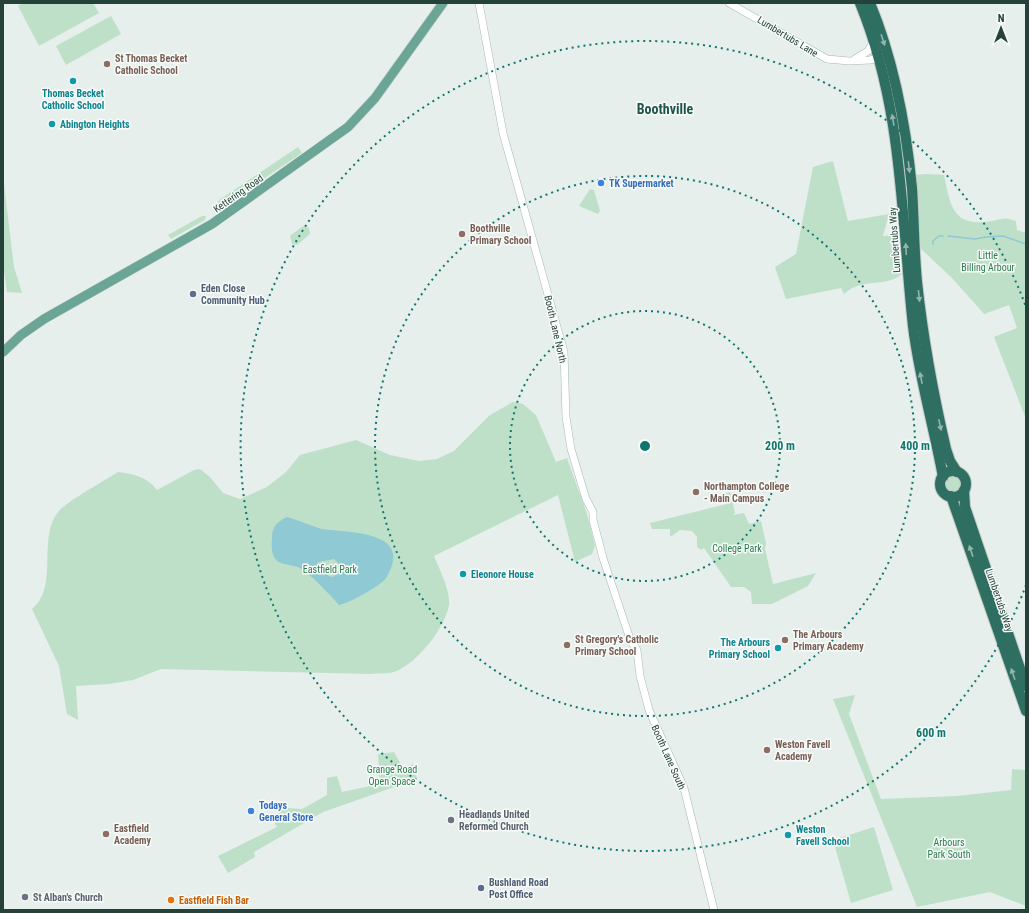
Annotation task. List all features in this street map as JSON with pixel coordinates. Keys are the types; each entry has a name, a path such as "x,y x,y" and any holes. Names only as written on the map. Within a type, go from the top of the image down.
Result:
{"highway":[{"name":"Lumbertubs Way","path":"860,3 874,41 884,56 900,166 913,327 942,477"},
{"name":"Lumbertubs Way","path":"870,3 884,56 897,90 908,162 917,281 930,377 948,456 957,472"},
{"path":"949,472 957,472 965,478 966,486 958,495 951,496 942,489 942,477 949,472"},
{"name":"Lumbertubs Way","path":"964,490 964,507 1026,686"},
{"name":"Lumbertubs Way","path":"951,496 1026,711"}],"main road":[{"name":"Kettering Road","path":"3,352 21,335 50,315 224,216 343,131 355,121 371,102 443,3"}],"street":[{"name":"Booth Lane North","path":"479,3 504,133 563,347 566,374 567,428 571,449 586,499 593,512 593,520 603,558 630,639 637,650"},
{"name":"Lumbertubs Lane","path":"729,3 823,57 849,61 884,56"},
{"path":"849,61 868,51 874,41"},
{"name":"Booth Lane South","path":"637,650 644,694 655,725 684,788 714,910"}],"green space":[{"path":"23,3 93,3 99,13 39,46 18,6"},
{"path":"111,16 121,34 66,65 56,46"},
{"path":"298,147 302,153 223,206 216,206 219,200"},
{"path":"833,161 848,221 889,214 883,236 898,235 902,274 888,281 859,285 844,294 841,288 786,299 775,267 796,254 813,167"},
{"name":"Little Billing Arbour","path":"915,175 944,175 948,194 954,210 965,220 974,222 1004,219 1016,221 1017,230 1026,233 1026,419 994,337 1017,328 1009,305 984,314 952,278 921,249"},
{"path":"3,176 14,267 22,293 7,292 3,264"},
{"path":"590,189 594,190 600,211 598,214 579,206"},
{"path":"202,216 206,216 205,220 171,239 168,235"},
{"path":"303,226 309,228 310,234 297,245 292,244 290,236"},
{"name":"Eastfield Park","path":"513,402 523,404 536,415 556,462 567,458 587,514 595,546 592,554 575,562 558,495 434,556 444,580 449,605 442,624 429,644 403,668 389,673 370,674 161,669 133,680 109,684 76,686 78,720 67,714 59,666 32,609 40,599 45,588 49,534 52,522 59,511 70,502 118,472 140,477 149,482 157,490 194,470 200,469 210,477 223,493 240,499 267,487 286,472 300,455 356,440 390,455 419,461 437,459 454,451 490,415"},
{"path":"949,474 957,474 962,479 960,490 957,492 949,492 944,487 944,479"},
{"name":"College Park","path":"730,492 735,513 733,515 744,513 749,524 761,521 766,543 765,549 773,584 816,573 808,586 772,604 752,604 751,592 744,587 731,587 704,548 701,550 697,547 697,537 692,531 680,530 670,536 670,529 652,529 650,523 727,504 724,494"},
{"name":"Arbours Park South","path":"855,695 849,714 881,799 957,796 1011,790 1012,769 1026,770 1026,906 990,892 917,907 833,699"},
{"name":"Grange Road Open Space","path":"394,752 403,768 413,764 417,779 323,812 254,852 255,857 228,873 218,856 277,827 272,818 285,808 302,809 327,795 327,778 337,776 342,792 380,784 378,754"},
{"path":"874,827 893,890 851,903 833,840"}],"water":[{"path":"287,517 322,529 362,534 375,537 386,542 392,551 393,562 386,578 364,594 339,605 306,572 300,568 277,561 274,557 272,549 273,530 278,523","holes":["334,559 340,565 339,571 333,577 329,576 317,563"]}],"waterway":[{"path":"933,244 933,241 939,236 943,236"},
{"path":"948,236 975,239 1003,236 1026,244"}],"place":[{"name":"St Thomas Becket Catholic School","path":"107,64"},
{"name":"Thomas Becket Catholic School","path":"73,81"},
{"name":"Abington Heights","path":"52,124"},
{"name":"TK Supermarket","path":"601,183"},
{"name":"Boothville Primary School","path":"462,234"},
{"name":"Eden Close Community Hub","path":"193,294"},
{"name":"Northampton College - Main Campus","path":"696,492"},
{"name":"Eleonore House","path":"463,574"},
{"name":"The Arbours Primary Academy","path":"785,640"},
{"name":"St Gregory's Catholic Primary School","path":"567,645"},
{"name":"The Arbours Primary School","path":"778,648"},
{"name":"Weston Favell Academy","path":"767,750"},
{"name":"Todays General Store","path":"251,811"},
{"name":"Headlands United Reformed Church","path":"451,820"},
{"name":"Eastfield Academy","path":"106,834"},
{"name":"Weston Favell School","path":"788,835"},
{"name":"Bushland Road Post Office","path":"481,888"},
{"name":"St Alban's Church","path":"25,897"},
{"name":"Eastfield Fish Bar","path":"171,900"}],"district":[{"name":"Boothville","path":"665,109"}]}
